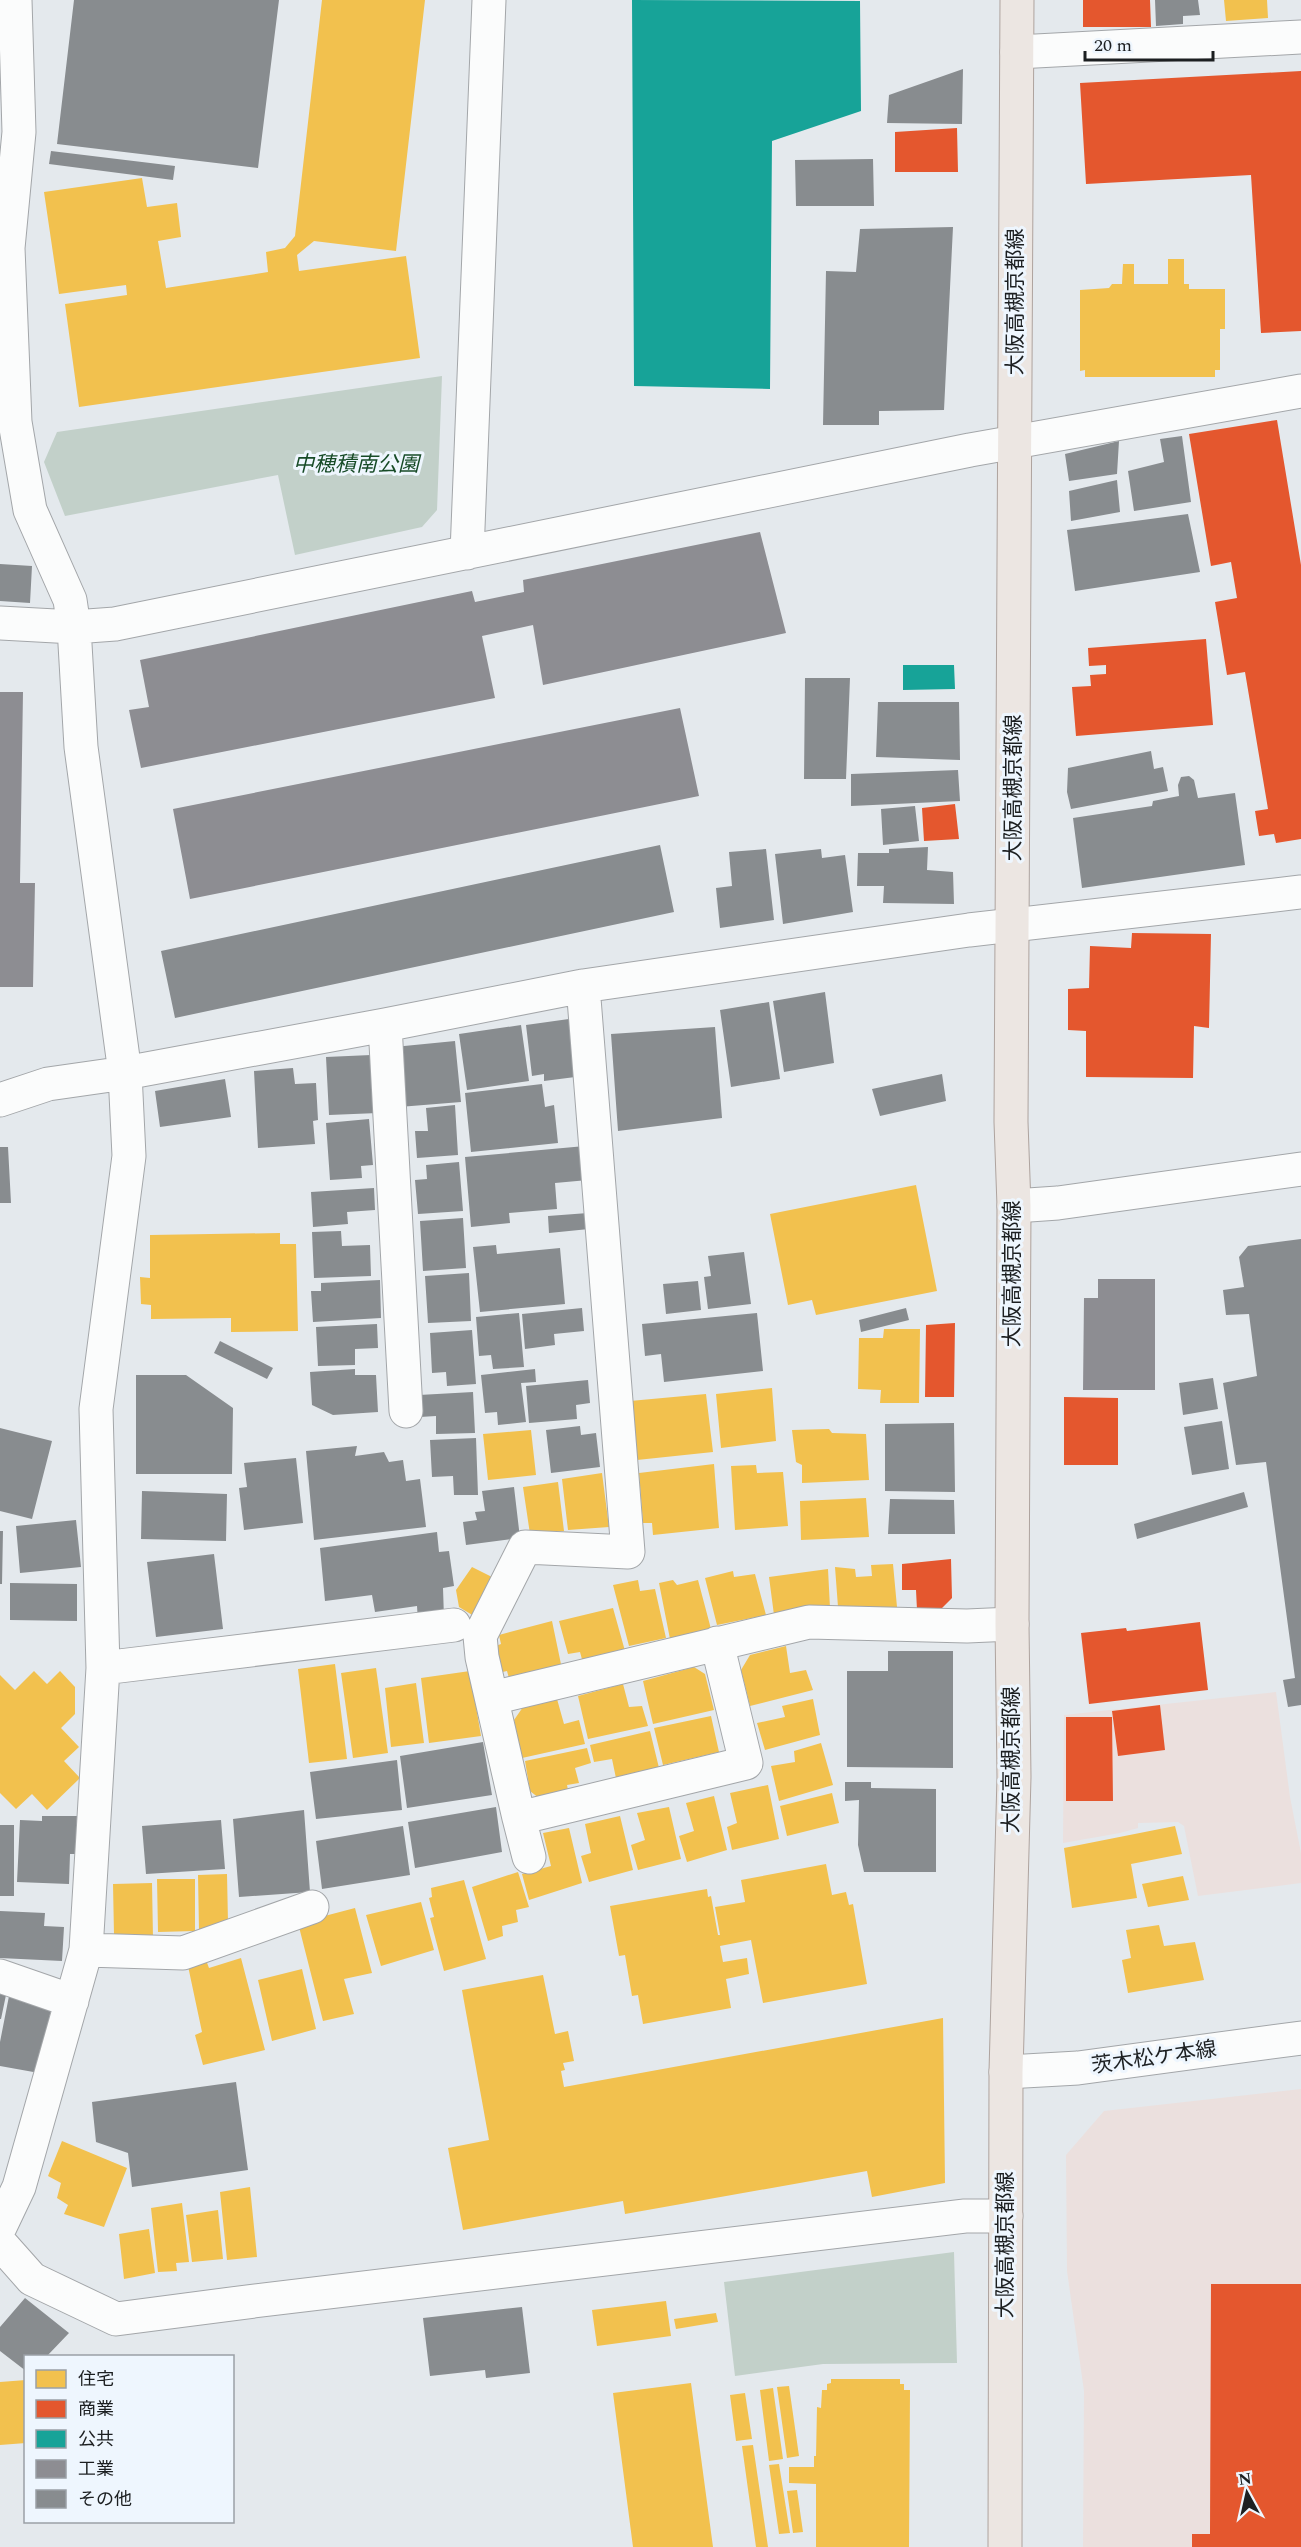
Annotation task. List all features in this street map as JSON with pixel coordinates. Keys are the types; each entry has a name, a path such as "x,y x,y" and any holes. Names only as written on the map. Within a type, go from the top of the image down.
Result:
{"main road":[{"name":"大阪高槻京都線","path":"1005,2547 1006,2072 1014,1777 1012,1624 1014,1206 1011,1122 1017,0"}],"street":[{"path":"0,2227 19,2187 86,1950 103,1668 96,1409 129,1156 125,1073 81,747 74,627 70,600 30,510 15,422 4,247 19,132 15,0"},
{"path":"467,553 489,0"},
{"path":"1017,52 1301,37"},
{"path":"0,623 74,627 116,624 1015,442 1301,391"},
{"path":"0,1100 48,1084 125,1073 385,1026 583,986 1013,924 1301,892"},
{"path":"529,1857 482,1657 480,1636 525,1547 628,1552 583,986"},
{"path":"385,1026 406,1411"},
{"path":"1014,1206 1058,1203 1301,1169"},
{"path":"492,1698 717,1642 809,1622 967,1626 1012,1624"},
{"path":"103,1668 454,1625"},
{"path":"519,1818 746,1763 717,1642"},
{"path":"86,1950 183,1953 312,1907"},
{"path":"0,1976 72,2001"},
{"name":"茨木松ケ本線","path":"1006,2072 1078,2068 1301,2038"},
{"path":"0,2243 32,2279 116,2319 918,2222 1006,2216"}],"shaded area":[{"path":"1276,1692 1290,1797 1301,1853 1301,1883 1198,1896 1184,1826 1178,1822 1138,1823 1138,1828 1120,1833 1063,1843 1064,1715"},
{"path":"1301,2089 1301,2547 1083,2547 1084,2391 1067,2271 1066,2155 1104,2111"}],"green space":[{"name":"中穂積南公園","path":"442,376 437,510 422,527 295,555 278,475 65,516 44,462 57,432"},
{"path":"954,2252 957,2363 823,2364 735,2376 724,2282"}],"building: 住宅":[{"path":"322,0 425,0 396,251 314,241 297,255 299,271 406,256 420,358 79,407 65,304 127,295 126,285 59,294 44,192 142,178 147,207 177,203 181,237 158,241 166,288 268,272 266,252 285,248 295,236"},
{"path":"1224,0 1267,0 1268,18 1226,21"},
{"path":"1168,259 1184,259 1184,284 1189,284 1189,289 1225,289 1225,329 1220,329 1220,370 1215,370 1215,377 1085,377 1085,370 1080,371 1080,290 1109,288 1112,284 1122,284 1123,264 1134,264 1134,284 1168,284"},
{"path":"916,1185 937,1291 816,1315 812,1300 788,1305 770,1214"},
{"path":"280,1233 280,1244 296,1244 298,1331 231,1332 231,1318 151,1319 151,1305 141,1304 140,1277 150,1278 150,1235"},
{"path":"884,1329 920,1329 919,1403 880,1403 881,1390 858,1389 859,1338 883,1338"},
{"path":"772,1388 776,1441 721,1448 716,1394"},
{"path":"706,1394 713,1452 637,1460 630,1401"},
{"path":"829,1429 832,1433 866,1434 869,1480 802,1483 802,1465 796,1462 792,1430"},
{"path":"531,1430 536,1475 488,1480 483,1434"},
{"path":"714,1464 719,1528 653,1535 652,1523 643,1523 639,1473"},
{"path":"756,1465 757,1473 783,1472 788,1526 735,1530 731,1466"},
{"path":"602,1473 609,1527 568,1530 562,1479"},
{"path":"558,1482 564,1531 530,1534 523,1487"},
{"path":"866,1498 869,1537 801,1540 800,1501"},
{"path":"893,1564 897,1607 838,1607 835,1567 855,1569 856,1577 872,1576 871,1565"},
{"path":"472,1567 494,1578 474,1616 459,1607 456,1590"},
{"path":"828,1569 830,1608 774,1615 769,1577"},
{"path":"733,1571 734,1577 755,1574 766,1615 717,1625 705,1578"},
{"path":"638,1580 640,1591 655,1589 666,1638 629,1646 613,1585"},
{"path":"673,1580 677,1585 698,1580 711,1629 670,1639 659,1583"},
{"path":"613,1608 625,1651 583,1663 580,1652 568,1654 559,1621"},
{"path":"552,1621 562,1669 510,1682 507,1671 498,1673 493,1647 501,1644 499,1635"},
{"path":"786,1646 790,1673 806,1670 813,1690 750,1706 741,1670 750,1655"},
{"path":"335,1664 347,1759 309,1763 298,1669"},
{"path":"694,1667 705,1674 714,1710 653,1724 643,1681"},
{"path":"376,1668 388,1753 353,1758 341,1673"},
{"path":"34,1671 47,1684 60,1671 75,1687 75,1714 61,1728 79,1747 64,1761 80,1778 47,1810 32,1794 16,1809 0,1793 0,1675 15,1690"},
{"path":"470,1671 481,1736 429,1743 421,1678"},
{"path":"416,1683 424,1743 391,1747 385,1688"},
{"path":"623,1684 629,1707 642,1706 648,1726 588,1739 578,1696"},
{"path":"557,1699 564,1724 579,1720 585,1744 522,1758 514,1720 523,1707"},
{"path":"813,1699 820,1735 765,1750 757,1723 785,1717 782,1706"},
{"path":"711,1716 719,1752 663,1765 654,1728"},
{"path":"650,1731 660,1772 617,1783 612,1759 594,1762 590,1745"},
{"path":"821,1743 833,1785 779,1801 771,1766 795,1762 794,1751"},
{"path":"587,1748 591,1763 575,1768 579,1783 567,1785 569,1795 544,1802 530,1791 525,1761"},
{"path":"768,1785 779,1839 732,1850 727,1827 737,1823 730,1793"},
{"path":"832,1793 839,1823 787,1836 780,1806"},
{"path":"714,1796 727,1850 687,1862 679,1836 694,1831 686,1803"},
{"path":"669,1807 681,1859 638,1870 631,1845 645,1840 637,1813"},
{"path":"620,1816 633,1870 589,1882 581,1856 591,1853 585,1824"},
{"path":"1175,1826 1182,1854 1131,1864 1137,1898 1072,1908 1064,1848"},
{"path":"569,1828 582,1883 529,1900 522,1874 551,1866 543,1833"},
{"path":"826,1864 832,1895 846,1892 849,1905 853,1904 867,1984 763,2003 751,1940 720,1946 723,1962 747,1958 749,1974 726,1979 731,2008 643,2024 638,1995 632,1996 625,1955 619,1956 610,1906 707,1889 708,1897 711,1896 718,1935 720,1935 715,1907 745,1902 741,1880"},
{"path":"518,1872 529,1907 516,1910 518,1922 502,1926 503,1936 488,1941 472,1887"},
{"path":"227,1874 228,1923 199,1931 198,1875"},
{"path":"1183,1876 1189,1900 1148,1907 1142,1884"},
{"path":"157,1879 195,1879 195,1931 158,1932"},
{"path":"464,1880 486,1959 444,1971 430,1918 434,1917 429,1898 432,1897 431,1888"},
{"path":"152,1883 153,1938 114,1935 113,1884"},
{"path":"421,1902 434,1950 381,1966 366,1915"},
{"path":"355,1908 372,1973 344,1979 354,2014 323,2021 298,1923"},
{"path":"1159,1925 1164,1946 1195,1942 1204,1980 1128,1993 1122,1960 1131,1958 1126,1930"},
{"path":"241,1958 265,2050 203,2065 195,2035 202,2032 188,1966 206,1960 209,1968"},
{"path":"302,1969 316,2029 272,2041 258,1980"},
{"path":"543,1975 555,2034 568,2031 574,2061 563,2063 565,2070 561,2071 564,2087 943,2018 945,2183 872,2197 867,2171 625,2214 623,2201 463,2230 448,2148 489,2140 462,1990"},
{"path":"62,2141 127,2168 104,2227 64,2214 68,2205 57,2198 61,2183 48,2176"},
{"path":"250,2187 257,2257 227,2260 220,2192"},
{"path":"182,2203 189,2262 176,2263 177,2271 158,2272 151,2208"},
{"path":"218,2210 223,2259 192,2262 186,2215"},
{"path":"149,2229 155,2273 124,2279 119,2234"},
{"path":"666,2301 671,2336 597,2346 592,2310"},
{"path":"716,2313 718,2322 676,2329 674,2319"},
{"path":"831,2379 900,2379 900,2384 904,2384 904,2390 910,2390 909,2547 816,2547 816,2484 789,2483 789,2467 814,2467 817,2407 821,2408 822,2390 827,2390 827,2384 831,2383"},
{"path":"24,2380 24,2443 0,2445 0,2382"},
{"path":"691,2383 713,2547 633,2547 613,2393"},
{"path":"789,2386 799,2456 787,2458 777,2387"},
{"path":"773,2388 783,2459 769,2461 760,2390"},
{"path":"745,2393 752,2439 736,2441 730,2395"},
{"path":"753,2445 768,2547 756,2547 742,2446"},
{"path":"779,2464 790,2533 779,2534 769,2465"},
{"path":"797,2490 803,2532 793,2533 787,2491"}],"building: 商業":[{"path":"1083,0 1150,0 1151,27 1083,27"},
{"path":"1301,71 1301,331 1261,333 1251,175 1086,184 1080,83"},
{"path":"957,128 958,172 895,172 895,132"},
{"path":"1277,420 1301,565 1301,839 1276,843 1274,834 1259,836 1255,811 1268,809 1245,672 1227,675 1215,602 1237,598 1231,562 1211,566 1189,434"},
{"path":"1206,639 1213,725 1076,736 1072,687 1091,686 1090,675 1106,674 1106,665 1089,666 1088,648"},
{"path":"955,804 959,839 924,841 922,808"},
{"path":"1132,933 1211,934 1209,1028 1194,1026 1193,1078 1086,1077 1086,1031 1068,1030 1068,989 1089,988 1090,946 1131,948"},
{"path":"955,1323 954,1397 925,1397 926,1325"},
{"path":"1064,1397 1118,1398 1118,1465 1064,1465"},
{"path":"951,1559 952,1598 940,1610 917,1610 916,1590 902,1590 902,1564"},
{"path":"1200,1622 1208,1690 1089,1704 1081,1633 1126,1628 1127,1631"},
{"path":"1160,1705 1165,1750 1118,1756 1112,1711"},
{"path":"1066,1717 1112,1717 1113,1801 1066,1801"},
{"path":"1211,2284 1301,2284 1301,2547 1192,2547 1192,2534 1210,2534"}],"building: 公共":[{"path":"632,0 860,1 861,111 772,141 770,389 634,386"},
{"path":"903,665 954,665 955,689 903,690"}],"building: 工業":[{"path":"760,532 786,633 543,685 533,625 482,636 495,698 141,768 129,710 149,707 140,660 472,591 475,602 524,592 523,580"},
{"path":"0,692 23,692 20,883 35,883 33,987 0,987"},
{"path":"680,708 699,796 190,899 173,809"},
{"path":"1098,1279 1155,1279 1155,1390 1083,1390 1084,1298 1098,1298"}],"building: その他":[{"path":"74,0 279,0 258,168 57,144"},
{"path":"1155,0 1198,0 1200,15 1183,16 1183,24 1156,26"},
{"path":"963,69 962,124 887,123 889,95"},
{"path":"51,151 175,166 173,180 49,164"},
{"path":"873,159 874,206 796,206 795,160"},
{"path":"953,227 944,410 879,411 879,425 823,425 826,271 856,272 860,229"},
{"path":"1182,436 1191,502 1134,511 1128,471 1164,462 1160,439"},
{"path":"1119,441 1117,474 1069,481 1065,454"},
{"path":"1117,480 1120,512 1071,521 1069,491"},
{"path":"1188,514 1200,572 1075,591 1067,530"},
{"path":"0,564 32,566 30,603 0,601"},
{"path":"805,678 850,678 846,779 804,779"},
{"path":"878,702 959,702 960,760 876,757"},
{"path":"1151,751 1154,769 1163,767 1168,791 1071,809 1067,792 1068,768"},
{"path":"958,770 960,801 851,806 851,774"},
{"path":"1189,776 1194,780 1198,798 1235,793 1245,865 1082,888 1073,818 1152,806 1153,801 1179,796 1178,785 1181,777"},
{"path":"915,806 919,841 883,845 881,809"},
{"path":"660,845 674,912 175,1018 161,951"},
{"path":"928,847 927,870 953,872 954,904 883,903 884,886 857,886 858,853 889,853 889,849"},
{"path":"766,849 774,920 720,928 716,888 732,886 729,852"},
{"path":"821,849 822,858 845,855 853,912 783,924 775,854"},
{"path":"825,992 834,1063 784,1072 773,1001"},
{"path":"769,1002 780,1079 731,1087 720,1010"},
{"path":"576,1018 583,1076 544,1081 544,1074 532,1076 526,1025"},
{"path":"521,1025 529,1081 467,1090 459,1034"},
{"path":"715,1027 722,1118 618,1131 611,1034"},
{"path":"455,1041 461,1102 399,1107 394,1047"},
{"path":"371,1055 378,1113 329,1115 326,1057"},
{"path":"293,1068 295,1084 316,1083 318,1120 313,1121 315,1144 258,1148 254,1071"},
{"path":"942,1074 946,1101 880,1116 872,1089"},
{"path":"225,1079 231,1117 160,1127 155,1091"},
{"path":"542,1084 545,1107 554,1105 558,1143 471,1152 465,1093"},
{"path":"455,1105 458,1155 417,1158 415,1131 428,1131 426,1108"},
{"path":"369,1119 373,1165 361,1166 362,1178 330,1180 326,1123"},
{"path":"585,1146 588,1180 555,1183 557,1209 509,1213 510,1223 471,1227 465,1157"},
{"path":"0,1147 8,1147 11,1203 0,1203"},
{"path":"459,1162 463,1211 418,1214 415,1180 427,1179 426,1165"},
{"path":"374,1188 375,1210 347,1212 348,1224 313,1227 311,1192"},
{"path":"588,1213 589,1229 549,1233 548,1216"},
{"path":"463,1218 466,1268 423,1271 420,1221"},
{"path":"341,1231 342,1246 370,1245 371,1276 314,1278 312,1232"},
{"path":"1301,1239 1301,1705 1288,1707 1283,1680 1295,1678 1266,1462 1236,1465 1223,1383 1257,1376 1249,1314 1226,1315 1223,1290 1244,1287 1239,1257 1248,1246"},
{"path":"496,1245 497,1254 560,1248 565,1304 480,1312 473,1247"},
{"path":"744,1252 751,1304 708,1309 704,1277 711,1276 708,1256"},
{"path":"469,1273 471,1321 428,1323 425,1276"},
{"path":"380,1280 381,1318 313,1322 311,1291 321,1291 321,1283"},
{"path":"698,1281 701,1310 666,1314 663,1284"},
{"path":"582,1308 584,1331 554,1334 555,1345 525,1349 522,1314"},
{"path":"906,1308 909,1320 861,1332 859,1320"},
{"path":"519,1313 524,1367 493,1369 491,1355 479,1356 476,1317"},
{"path":"757,1313 763,1371 664,1382 661,1354 645,1356 642,1324"},
{"path":"377,1324 378,1348 355,1349 355,1365 318,1366 316,1327"},
{"path":"472,1330 476,1384 447,1386 446,1372 432,1373 430,1333"},
{"path":"220,1341 273,1368 267,1379 214,1353"},
{"path":"355,1369 355,1375 376,1375 378,1412 333,1415 312,1405 310,1372"},
{"path":"535,1369 536,1382 521,1383 526,1422 498,1425 497,1412 485,1413 481,1375"},
{"path":"136,1375 186,1375 233,1408 232,1474 136,1474"},
{"path":"1213,1378 1218,1409 1183,1415 1179,1383"},
{"path":"588,1380 590,1403 576,1405 577,1419 529,1423 526,1386"},
{"path":"473,1392 475,1433 436,1434 436,1416 420,1417 419,1395"},
{"path":"1222,1421 1229,1469 1192,1475 1184,1427"},
{"path":"954,1423 955,1492 885,1491 885,1424"},
{"path":"580,1426 581,1435 596,1433 600,1467 551,1473 546,1430"},
{"path":"0,1428 52,1441 32,1519 0,1511"},
{"path":"476,1438 478,1495 454,1495 453,1476 432,1477 430,1440"},
{"path":"357,1446 355,1456 384,1452 389,1462 403,1460 406,1481 420,1479 426,1527 314,1540 306,1451"},
{"path":"296,1458 303,1523 244,1530 239,1488 247,1487 244,1463"},
{"path":"514,1487 520,1538 466,1545 463,1522 477,1520 475,1512 485,1511 482,1491"},
{"path":"142,1491 227,1494 226,1541 141,1539"},
{"path":"1244,1492 1248,1507 1137,1539 1134,1524"},
{"path":"890,1499 954,1500 955,1534 888,1534"},
{"path":"76,1520 81,1567 20,1573 16,1526"},
{"path":"0,1531 3,1531 2,1584 0,1584"},
{"path":"437,1532 439,1552 449,1551 454,1586 443,1588 444,1618 418,1622 417,1606 375,1612 372,1595 325,1601 320,1548"},
{"path":"214,1554 223,1629 156,1637 147,1562"},
{"path":"10,1583 77,1584 77,1621 10,1620"},
{"path":"888,1651 953,1651 953,1768 847,1767 847,1671 888,1671"},
{"path":"483,1742 492,1795 407,1808 400,1756"},
{"path":"397,1760 402,1810 316,1819 310,1772"},
{"path":"845,1782 871,1782 871,1788 936,1789 936,1872 864,1872 858,1845 859,1800 845,1801"},
{"path":"496,1807 502,1852 415,1868 408,1822"},
{"path":"304,1810 310,1892 239,1897 233,1819"},
{"path":"42,1816 77,1816 76,1854 70,1854 69,1884 17,1882 20,1820 42,1821"},
{"path":"221,1820 225,1869 146,1874 142,1826"},
{"path":"0,1825 14,1825 14,1896 0,1896"},
{"path":"403,1826 410,1875 322,1889 316,1841"},
{"path":"0,1911 45,1913 44,1926 64,1927 62,1961 0,1958"},
{"path":"0,1994 6,1995 1,2019 0,2019"},
{"path":"9,1996 52,2004 39,2073 0,2066 0,2042"},
{"path":"236,2082 248,2170 132,2187 128,2153 96,2142 92,2102"},
{"path":"25,2298 69,2333 48,2355 24,2355 24,2369 0,2351 0,2327"},
{"path":"522,2307 530,2373 486,2378 485,2370 430,2376 423,2318"}]}
